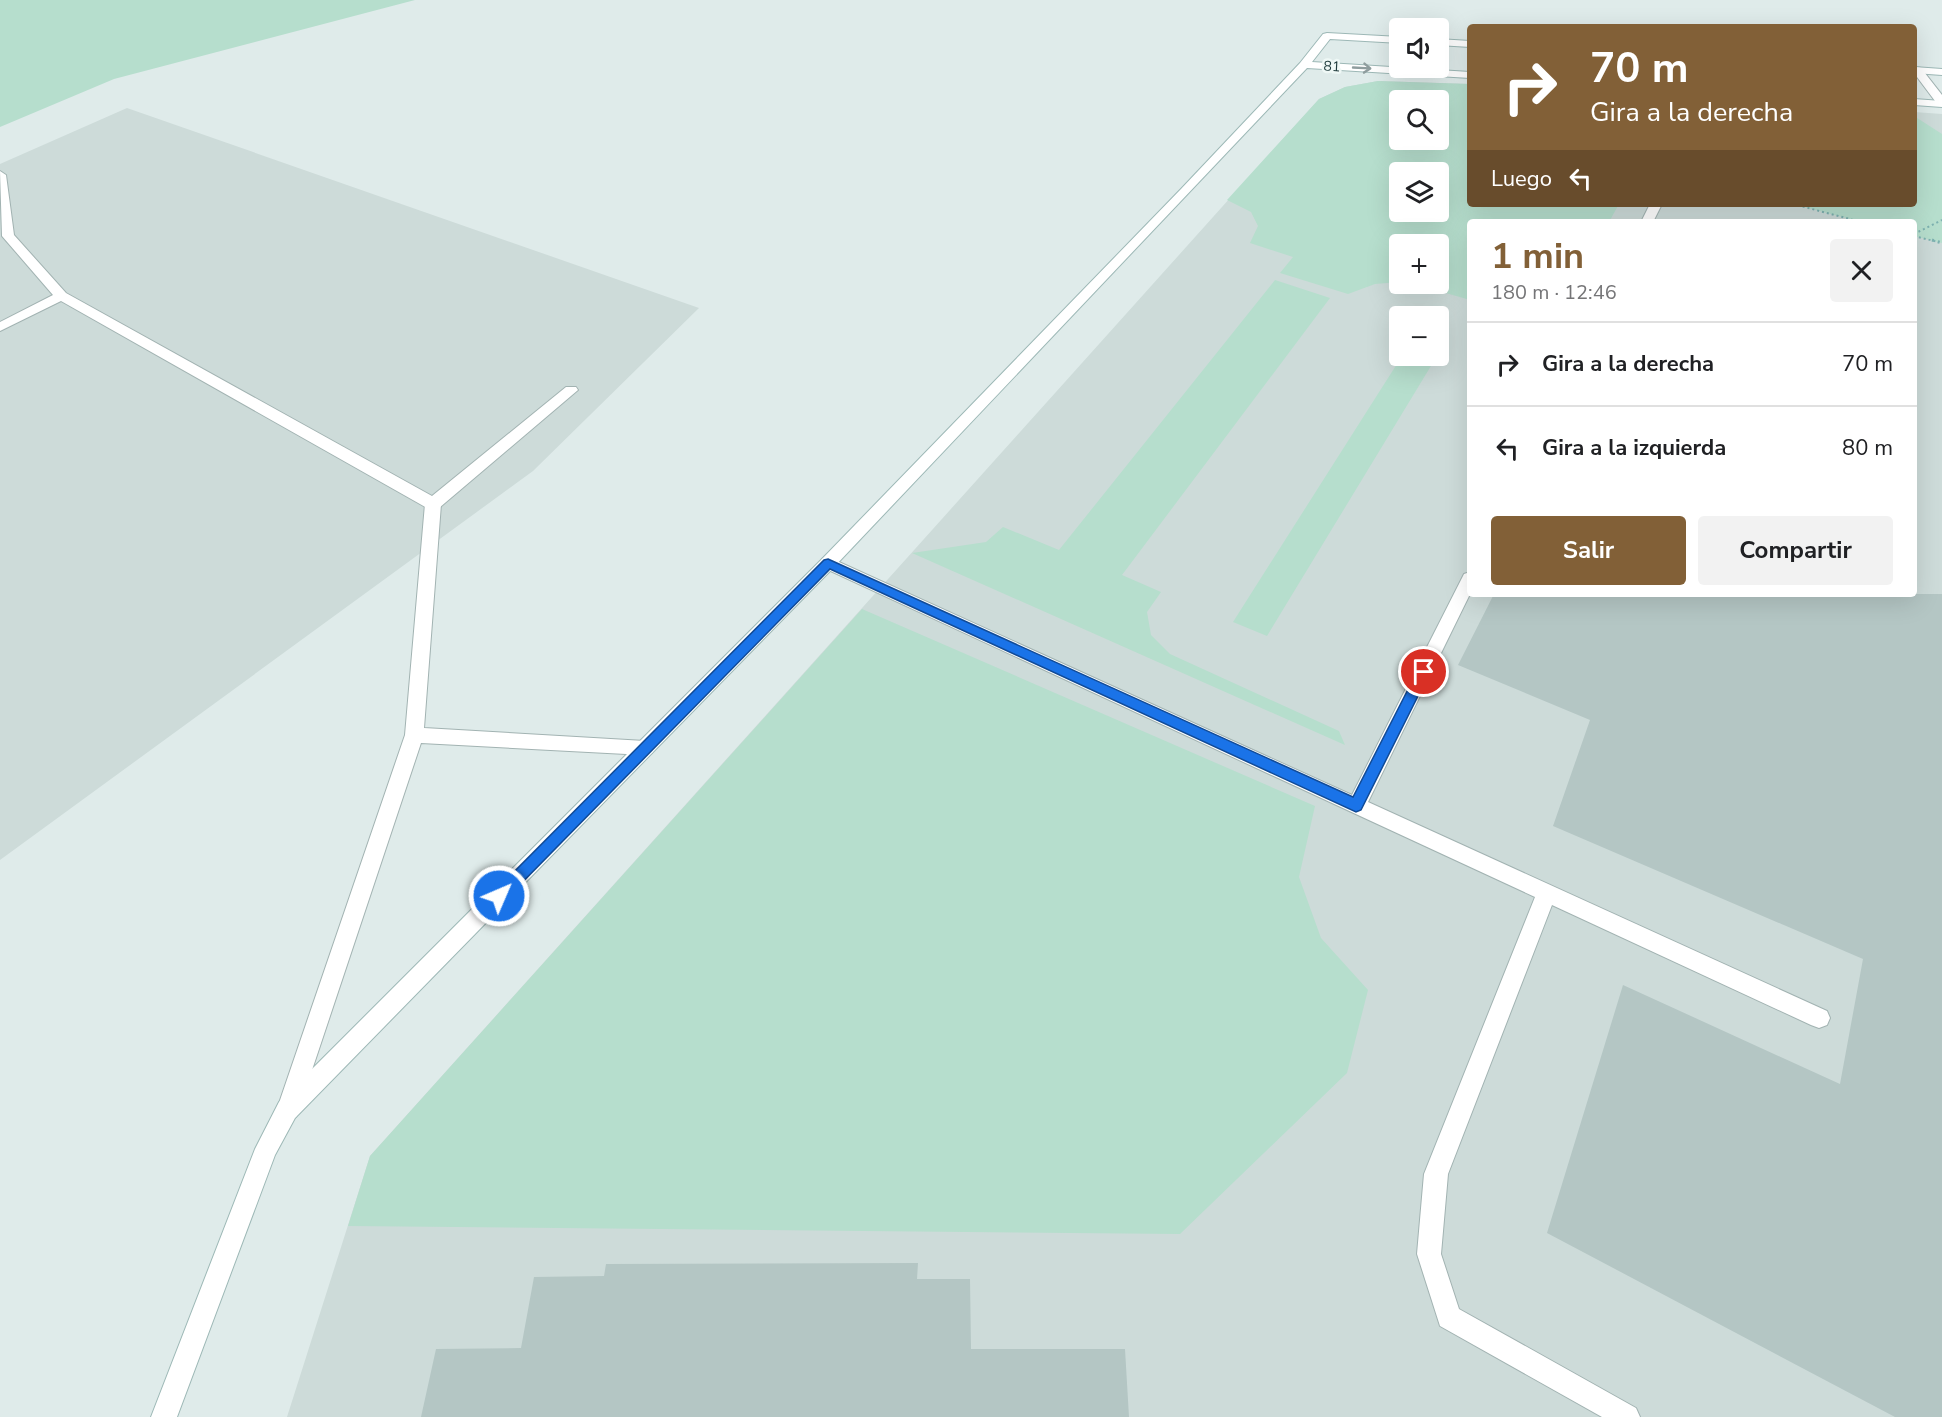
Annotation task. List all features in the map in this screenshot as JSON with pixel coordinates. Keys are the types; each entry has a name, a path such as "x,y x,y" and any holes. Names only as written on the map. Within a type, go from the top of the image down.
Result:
{"street":[{"name":"81","path":"1304,65 1327,36 1389,39"},
{"path":"1449,43 1467,44"},
{"name":"81","path":"1304,65 1467,75"},
{"path":"287,1110 828,563 1304,65"},
{"path":"1917,70 1942,72"},
{"path":"1917,71 1942,103"},
{"path":"1917,102 1942,103"},
{"path":"0,175 8,236 61,296 433,504"},
{"path":"0,327 61,296"},
{"path":"164,1417 266,1149 287,1110 414,735 433,504 571,390"},
{"path":"828,563 1819,1018"},
{"path":"1356,806 1467,584"},
{"path":"414,735 645,748"},
{"path":"1546,893 1436,1174 1429,1254 1449,1317 1627,1417"}],"path":[{"path":"1804,207 1850,219"},
{"path":"1917,233 1942,220"},
{"path":"1917,236 1942,243"}],"shaded area":[{"path":"1378,81 1467,84 1467,207 1917,207 1917,112 1942,114 1942,1417 287,1417 370,1156 1319,99 1345,87"},
{"path":"127,108 699,308 533,471 0,860 0,164"}],"green space":[{"path":"0,0 415,0 114,79 0,127"},
{"path":"1378,81 1467,84 1467,207 1617,207 1611,219 1467,219 1467,299 1449,294 1449,234 1389,234 1389,283 1375,284 1348,294 1280,273 1293,257 1250,243 1258,226 1251,212 1227,200 1319,99 1345,87"},
{"path":"1917,118 1942,134 1942,243 1917,237 1917,219 1850,219 1804,207 1917,207"},
{"path":"1275,280 1330,298 1122,575 1161,592 1147,612 1151,635 1170,654 1339,731 1345,745 912,553 986,542 1003,527 1059,550"},
{"path":"1396,366 1431,366 1267,636 1233,622"},
{"path":"862,609 1315,806 1299,877 1321,938 1368,990 1347,1073 1180,1234 348,1226 370,1156"}],"building":[{"path":"1917,594 1942,594 1942,1417 1895,1417 1547,1233 1623,985 1840,1084 1863,959 1553,826 1590,720 1458,665 1492,597 1917,597"},
{"path":"918,1263 917,1279 970,1279 971,1349 1125,1349 1129,1417 421,1417 436,1349 521,1348 534,1277 604,1276 606,1264"}],"route":[{"path":"499,896 828,563 1356,806 1424,672"}]}
